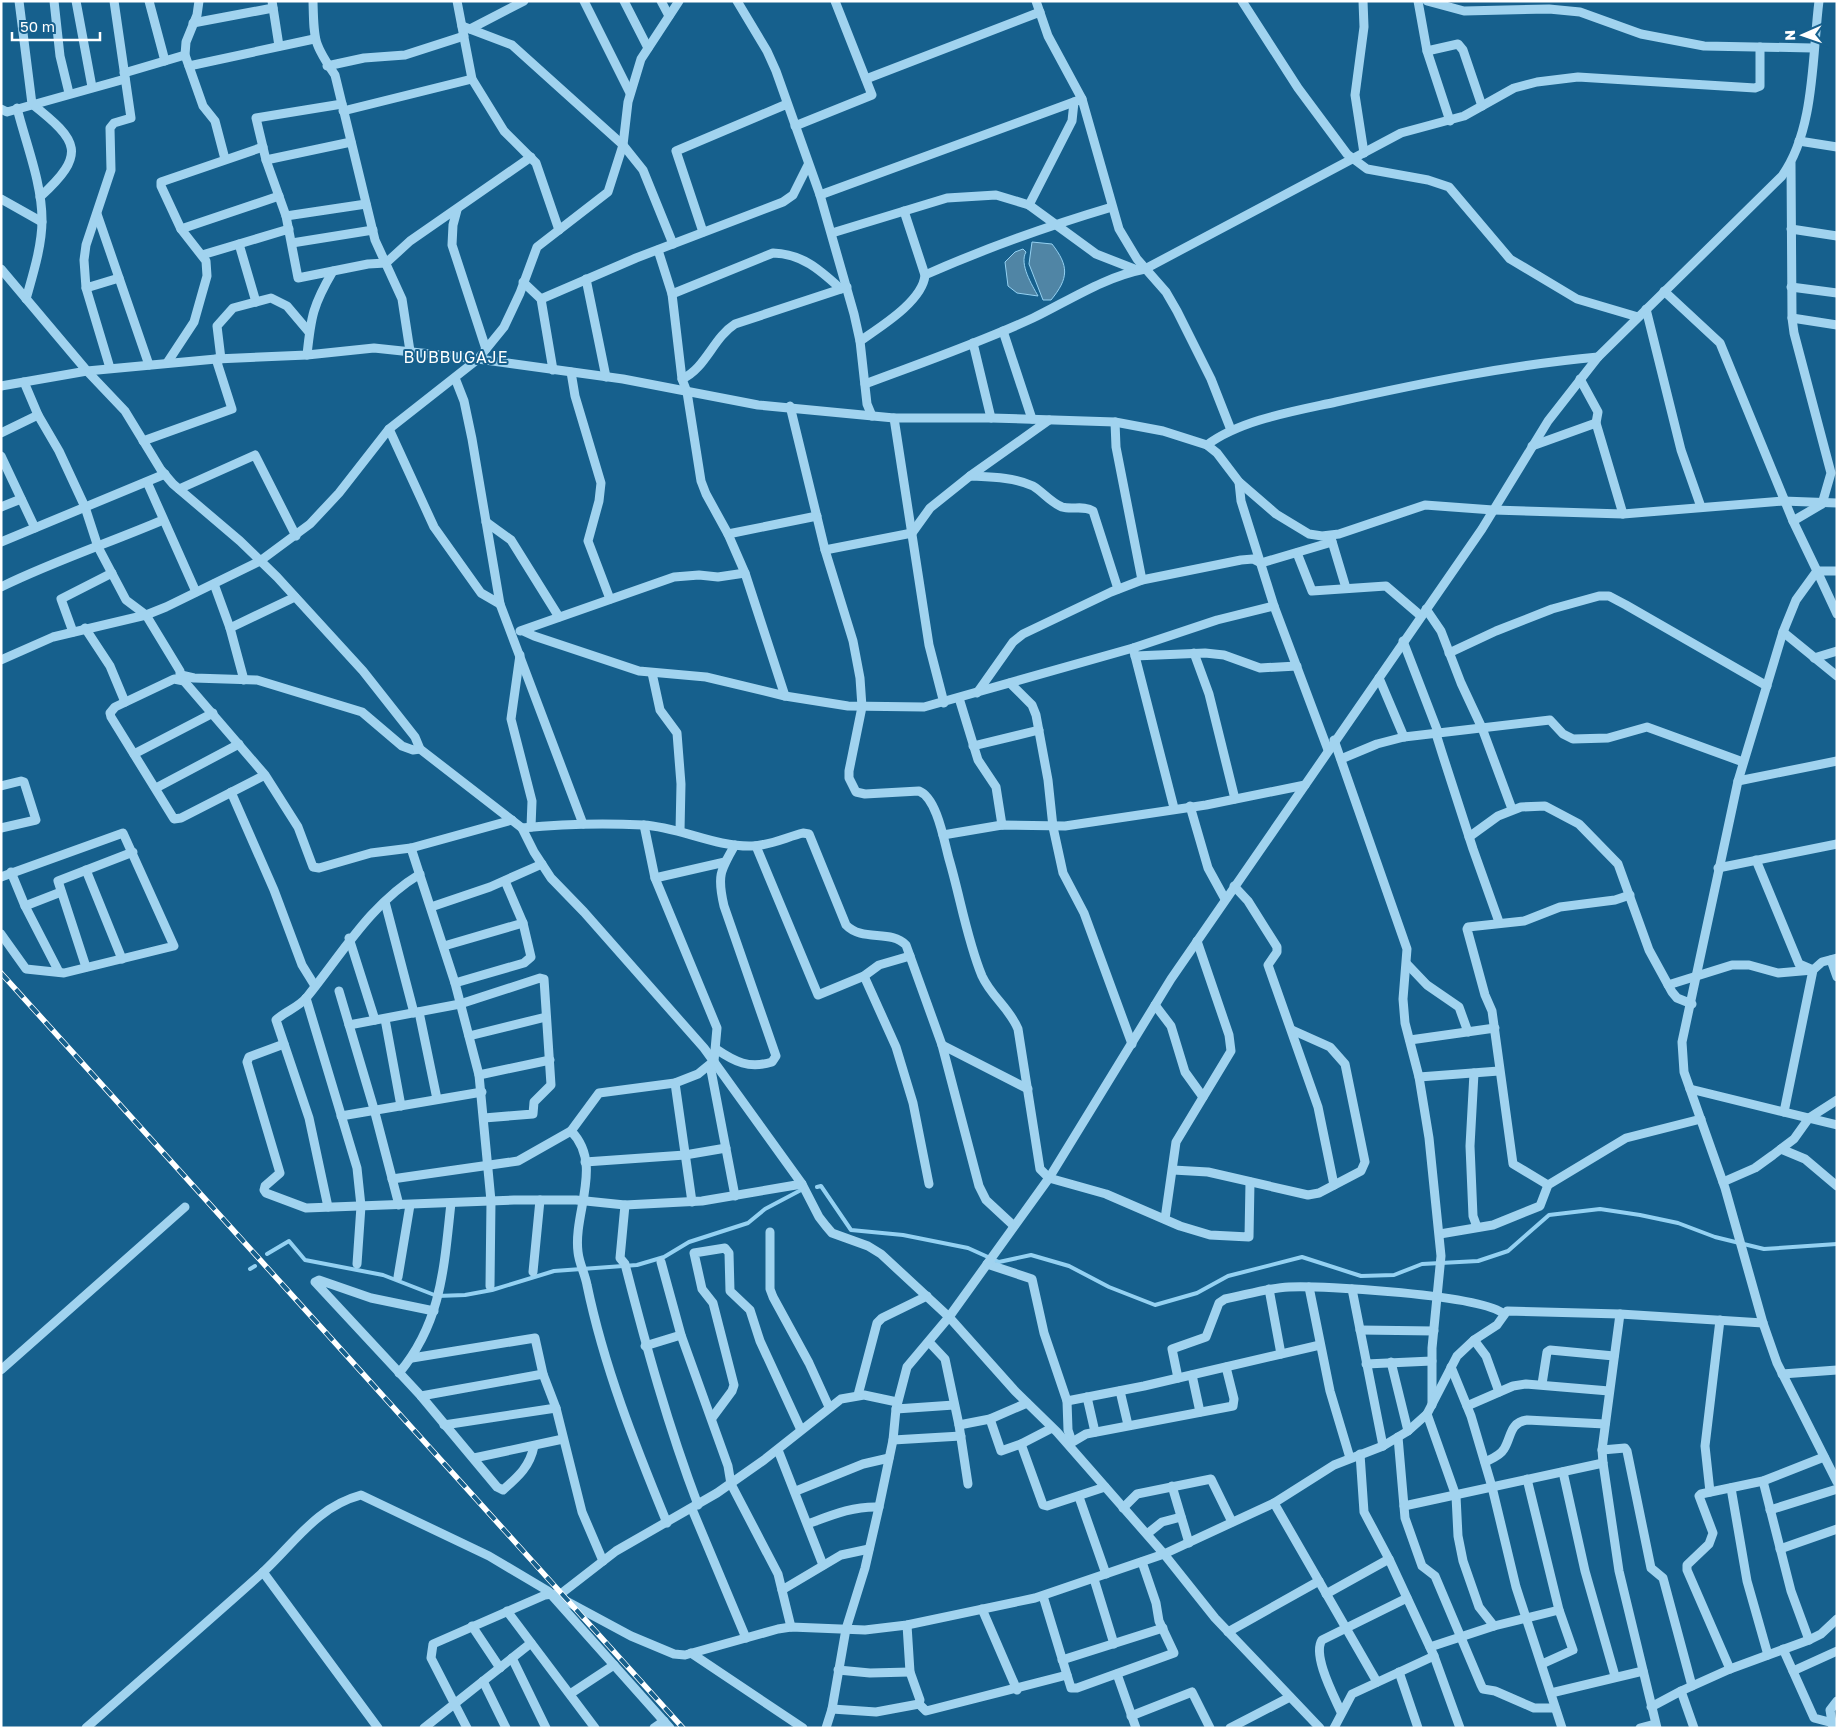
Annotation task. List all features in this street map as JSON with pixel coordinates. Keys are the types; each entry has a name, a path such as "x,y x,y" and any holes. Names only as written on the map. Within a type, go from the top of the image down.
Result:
{"street":[{"path":"19,1 32,104 53,122 71,145 72,157 70,165 40,197"},
{"path":"54,1 60,56 69,93"},
{"path":"76,1 92,87"},
{"path":"110,368 86,288 84,260 86,245 111,170 110,128 114,123 131,118 114,1"},
{"path":"149,1 165,61"},
{"path":"199,1 186,42 185,55 203,106 215,121 225,159"},
{"path":"313,1 314,39 326,66 335,75 372,230 402,299 410,351"},
{"path":"457,1 465,30 472,79 504,131 536,163 559,230"},
{"path":"326,66 364,58 405,55 465,30 524,1"},
{"path":"584,1 630,93"},
{"path":"624,1 648,48"},
{"path":"661,1 669,16"},
{"path":"1,660 53,637 146,615 260,561 296,536 339,493 389,429 478,359 504,327 537,247 608,192 623,145 630,93 642,59 679,1"},
{"path":"737,1 767,51 820,195 832,233 844,288 860,341 867,404 872,416"},
{"path":"795,126 872,97 835,1"},
{"path":"1036,1 1051,43 1078,100 1112,207 1126,243 1141,269 1166,292 1178,311 1211,379 1231,430"},
{"path":"1242,1 1298,88 1353,159 1367,168 1428,180 1449,187 1510,259 1577,299 1638,317"},
{"path":"1363,1 1364,27 1355,95 1364,152"},
{"path":"1418,1 1426,51 1450,121"},
{"path":"1427,1 1464,11 1486,12 1540,5 1550,1"},
{"path":"1482,1 1486,12"},
{"path":"826,1728 832,1709 846,1629 853,1609 879,1507 893,1440 897,1406 907,1367 949,1317 1049,1178 1155,1005 1197,941 1334,740 1482,529 1548,421 1598,358 1782,176 1791,163 1799,141 1808,101 1819,1"},
{"path":"193,23 273,5 279,46"},
{"path":"1540,5 1580,12 1641,34 1704,46 1813,48"},
{"path":"866,79 1040,12"},
{"path":"465,30 512,45 623,145 643,170 672,244"},
{"path":"189,66 314,39"},
{"path":"1426,51 1458,44 1463,50 1482,106"},
{"path":"865,384 1003,331 1112,277 1141,269 1401,133 1450,121 1514,88 1565,78 1755,88 1760,86 1760,47"},
{"path":"1,109 7,112 92,87 185,55"},
{"path":"472,79 343,108 257,117 266,160 286,216 292,243 296,277 368,264 386,263 410,242 531,157"},
{"path":"820,195 1078,100"},
{"path":"1029,205 1072,122 1078,100"},
{"path":"704,232 676,151 787,104"},
{"path":"17,108 40,197 42,222 36,263 26,299"},
{"path":"1799,141 1837,147"},
{"path":"266,160 351,142"},
{"path":"167,363 194,322 207,276 206,261 181,229 161,186 161,182 263,147"},
{"path":"1791,163 1790,287 1792,318 1794,333 1831,473 1822,504 1793,521"},
{"path":"541,299 672,244 784,202 793,195 808,165"},
{"path":"832,233 947,198 996,195 1029,205 1096,254 1141,269"},
{"path":"181,229 279,196"},
{"path":"1,199 42,222"},
{"path":"286,216 366,204"},
{"path":"925,275 966,257 1055,224 1112,207"},
{"path":"457,210 453,225 452,245 486,349"},
{"path":"860,341 908,304 922,287 925,275 904,211"},
{"path":"97,214 149,365"},
{"path":"202,255 289,229"},
{"path":"1791,229 1837,236"},
{"path":"292,243 372,230"},
{"path":"239,244 256,302"},
{"path":"658,250 672,294 682,379 687,392 701,481 745,573 785,696"},
{"path":"672,294 773,253 801,258 844,288"},
{"path":"1,269 87,370 125,411 165,474 179,489 260,561 295,597 363,671 415,737 420,749 512,820 526,827 583,824 644,825 680,831 735,845 756,846 803,833 809,834 846,924 858,934 902,940 910,956 942,1045 982,1194 1014,1226"},
{"path":"307,355 314,306 332,271"},
{"path":"86,288 119,278"},
{"path":"586,279 606,377"},
{"path":"523,282 541,299 553,370"},
{"path":"1790,287 1837,293"},
{"path":"682,379 694,373 735,324 844,288"},
{"path":"1664,291 1720,343 1783,501 1837,614"},
{"path":"143,441 232,409 218,359 217,330 219,322 233,308 272,298 279,300 287,306 309,332"},
{"path":"1646,309 1682,450 1701,507"},
{"path":"1792,318 1837,324"},
{"path":"1003,331 1032,420"},
{"path":"973,343 991,418"},
{"path":"1,386 87,370 218,359 307,355 374,348 478,359 606,377 758,405 790,406 894,418 991,418 1115,422 1163,431 1207,445 1217,453 1239,482 1276,514 1309,534 1331,539"},
{"path":"1207,445 1231,430 1309,408 1377,393 1551,362 1598,358"},
{"path":"571,372 575,396 601,483 599,501 588,541 610,599"},
{"path":"456,378 466,410 500,604 583,824"},
{"path":"1580,379 1598,412 1596,423 1623,514"},
{"path":"24,382 38,415 59,450 85,507 98,547 126,600 146,615 180,677 265,775 298,827 313,867 319,868 370,853 411,848 512,820"},
{"path":"790,406 825,550 853,641 860,678 862,707 849,778 856,792 865,794 919,791 926,794 934,808 982,975 1014,1018 1018,1029 1040,1170 1049,1178 1106,1194 1165,1219 1210,1235 1248,1238 1250,1182"},
{"path":"1,433 38,415"},
{"path":"894,418 929,645 944,703"},
{"path":"825,550 912,533 930,508 970,476 1050,420"},
{"path":"1115,422 1116,447 1142,580"},
{"path":"1532,446 1596,423"},
{"path":"389,429 434,527 481,593 500,604"},
{"path":"179,489 255,455 296,536"},
{"path":"1,456 4,471 21,499 35,528"},
{"path":"1,542 165,474"},
{"path":"970,476 1009,479 1032,486 1055,504 1064,508 1089,508 1092,511 1118,589"},
{"path":"147,482 196,592"},
{"path":"1239,482 1241,501 1274,606 1328,750"},
{"path":"1,508 21,499"},
{"path":"978,693 1008,649 1023,634 1118,589 1142,580 1241,560 1253,559 1261,563 1297,553 1426,505 1493,510 1623,514 1783,501 1822,504 1837,503"},
{"path":"728,534 817,516"},
{"path":"1,587 52,562 98,547 163,520"},
{"path":"486,522 511,540 559,618"},
{"path":"1331,539 1346,588"},
{"path":"1297,553 1312,591 1386,586 1423,612 1441,631 1482,728 1512,809"},
{"path":"1817,571 1837,571"},
{"path":"1817,571 1796,600 1783,632 1738,781 1718,868 1692,1004 1682,1042 1681,1057 1690,1089 1723,1182 1763,1323 1782,1374 1824,1457 1834,1468 1837,1482"},
{"path":"73,632 61,599 112,573"},
{"path":"512,633 523,631 674,577 700,575 718,577 745,573"},
{"path":"214,584 230,628 244,680"},
{"path":"1449,653 1496,631 1552,609 1603,595 1640,613 1767,686"},
{"path":"230,628 295,597"},
{"path":"523,631 639,671 706,677 785,696 862,707 924,707 1134,652 1217,620 1274,606"},
{"path":"86,628 110,666 125,702"},
{"path":"1783,632 1837,676"},
{"path":"1403,641 1438,732 1437,737 1469,837 1499,922"},
{"path":"1134,652 1194,653 1224,656 1260,668 1297,666"},
{"path":"1134,652 1174,808"},
{"path":"1814,658 1837,652"},
{"path":"1194,653 1209,694 1235,799"},
{"path":"520,655 511,720 532,801 526,827 542,864 551,878 590,918 712,1063 802,1184 819,1218 832,1233 868,1246 881,1254 949,1317 1027,1403 1070,1444 1164,1554 1202,1603 1320,1728"},
{"path":"652,673 660,710 677,733 681,784 680,831"},
{"path":"265,775 181,818 174,819 111,717 112,710 125,702 180,677 257,680 362,712 402,746 413,750 420,749"},
{"path":"1379,678 1404,737"},
{"path":"1010,683 1032,706 1039,730 1048,780 1053,827 1066,881 1079,900 1132,1044"},
{"path":"959,698 978,760 996,787 1002,825"},
{"path":"134,754 213,713"},
{"path":"1341,759 1377,744 1404,737 1550,720 1563,734 1573,739 1608,738 1647,727 1744,762"},
{"path":"973,746 1039,730"},
{"path":"1334,740 1407,949 1403,999 1429,1138 1440,1234 1441,1256 1432,1361 1432,1405"},
{"path":"156,788 238,744"},
{"path":"1738,781 1837,761"},
{"path":"1,786 21,780 24,782 36,820 1,828"},
{"path":"943,835 1002,825 1053,827 1235,799 1305,785"},
{"path":"231,792 274,890 302,965 315,986"},
{"path":"1190,806 1208,868 1225,899"},
{"path":"1469,837 1498,816 1512,809 1546,806 1579,824 1618,864 1649,950 1677,998 1692,1004"},
{"path":"644,825 655,878 717,1028 716,1049 712,1063 735,1196"},
{"path":"1,876 123,833 174,946 59,972 33,971 26,969 1,934"},
{"path":"1718,868 1837,844"},
{"path":"716,1049 731,1059 749,1066 772,1062 776,1056 724,906 720,873 735,845"},
{"path":"756,846 817,994 821,996 864,976 879,965 910,956"},
{"path":"411,848 444,946 479,1075 491,1201 490,1286"},
{"path":"86,967 58,883 59,879 133,852"},
{"path":"1756,860 1799,964 1813,970"},
{"path":"655,878 725,862"},
{"path":"431,907 505,881 542,864"},
{"path":"86,870 122,959"},
{"path":"11,872 25,906 59,972"},
{"path":"328,1207 309,1118 276,1020 306,998 349,938 406,882 420,874"},
{"path":"455,983 529,960 531,957 523,923 505,881"},
{"path":"1234,886 1248,901 1277,947 1277,952 1268,965 1318,1107 1334,1185"},
{"path":"25,906 61,892"},
{"path":"1548,1184 1513,1164 1499,1071 1495,1028 1467,929 1468,927 1499,922 1524,921 1560,907 1615,900 1630,895"},
{"path":"385,902 416,1012 437,1099"},
{"path":"444,946 523,923"},
{"path":"349,938 375,1020"},
{"path":"1165,1219 1176,1142 1231,1051 1232,1042 1197,941"},
{"path":"1668,985 1732,965 1749,965 1778,973 1813,970 1822,962 1834,959 1837,977"},
{"path":"1407,964 1427,985 1459,1007 1468,1032"},
{"path":"1784,1112 1813,970"},
{"path":"864,976 896,1047 912,1103 929,1184"},
{"path":"349,1025 460,1004 540,978 545,982 551,1086 534,1102 533,1114 484,1118"},
{"path":"339,991 374,1109 399,1205"},
{"path":"306,998 357,1168 361,1206 357,1264"},
{"path":"1155,1005 1170,1026 1187,1076 1203,1097"},
{"path":"469,1036 546,1017"},
{"path":"385,1019 401,1106"},
{"path":"1410,1040 1495,1028"},
{"path":"1173,1170 1208,1172 1308,1195 1319,1193 1361,1171 1365,1162 1345,1064 1330,1046 1292,1030"},
{"path":"284,1044 247,1059 280,1173 265,1186 264,1190 266,1193 300,1208 540,1200 584,1201 625,1205 692,1202 802,1184"},
{"path":"942,1045 1028,1089"},
{"path":"479,1075 550,1060"},
{"path":"392,1179 518,1161 571,1131 598,1093 675,1083 698,1074 712,1063"},
{"path":"1419,1077 1499,1071"},
{"path":"1474,1073 1470,1146 1473,1216 1477,1227"},
{"path":"675,1083 692,1202"},
{"path":"1690,1089 1837,1124"},
{"path":"341,1116 482,1092"},
{"path":"1723,1182 1754,1168 1781,1149 1794,1139 1810,1118 1837,1100"},
{"path":"1440,1234 1493,1225 1540,1206 1543,1203 1545,1188 1548,1184 1626,1138 1701,1119"},
{"path":"571,1131 580,1140 585,1162 586,1184 578,1253 583,1265 596,1330 634,1442 666,1523"},
{"path":"585,1162 685,1155 726,1148"},
{"path":"1781,1149 1805,1159 1837,1186"},
{"path":"533,1272 540,1200"},
{"path":"399,1373 412,1358 434,1311 443,1280 451,1203"},
{"path":"398,1277 410,1205"},
{"path":"625,1205 620,1258 624,1264 644,1346 695,1507 746,1638"},
{"path":"1,1370 185,1207"},
{"path":"770,1232 770,1289 775,1303 786,1319 822,1388 829,1407"},
{"path":"712,1418 732,1391 734,1385 713,1303 702,1288 694,1253 725,1248 729,1253 730,1291 750,1310 760,1341 801,1430"},
{"path":"661,1262 681,1335 712,1418 728,1466 731,1484 778,1574 791,1627"},
{"path":"986,1264 1032,1279 1044,1333 1066,1401 1070,1444"},
{"path":"434,1311 371,1298 319,1280 315,1282 421,1396 497,1487 503,1490 526,1468 534,1446"},
{"path":"1178,1378 1172,1349 1206,1337 1219,1303 1225,1299 1268,1290 1309,1287 1437,1297 1494,1307 1504,1314"},
{"path":"1309,1287 1333,1406 1350,1458"},
{"path":"1352,1289 1383,1446"},
{"path":"1268,1290 1280,1354"},
{"path":"858,1395 877,1323 882,1318 927,1296"},
{"path":"86,1728 263,1572 309,1523 334,1505 361,1495 489,1556 554,1595 631,1636 674,1654 691,1653 791,1627 884,1630 1042,1596 1164,1554 1274,1503 1334,1465 1383,1446 1408,1430 1427,1414 1457,1356 1474,1340 1497,1325 1507,1311 1620,1314 1763,1323"},
{"path":"1620,1314 1602,1450 1619,1571 1656,1726 1640,1728"},
{"path":"1710,1492 1705,1446 1720,1320"},
{"path":"1360,1330 1434,1331"},
{"path":"644,1346 681,1335"},
{"path":"412,1358 535,1338 543,1374 556,1408 582,1512 603,1561"},
{"path":"1474,1340 1486,1356 1500,1392"},
{"path":"929,1342 945,1359 959,1425 968,1484"},
{"path":"1066,1401 1120,1391 1320,1345"},
{"path":"1542,1384 1547,1352 1550,1350 1614,1356"},
{"path":"1366,1364 1432,1361"},
{"path":"1391,1362 1408,1430"},
{"path":"1451,1366 1467,1406 1485,1462 1516,1587 1562,1728"},
{"path":"1070,1444 1083,1435 1095,1432 1233,1406 1226,1367"},
{"path":"1782,1374 1837,1370"},
{"path":"421,1396 543,1374"},
{"path":"1192,1375 1200,1412"},
{"path":"1467,1406 1513,1386 1542,1384 1609,1391"},
{"path":"1120,1391 1128,1425"},
{"path":"467,1728 431,1658 431,1651 436,1641 507,1611 554,1595 603,1561 731,1484 778,1450 841,1399 858,1395 897,1406 954,1405"},
{"path":"1087,1397 1095,1432"},
{"path":"959,1425 990,1419 1027,1403"},
{"path":"444,1425 556,1408"},
{"path":"1427,1414 1456,1496 1458,1536 1463,1561 1479,1607 1494,1626"},
{"path":"990,1419 1000,1450 1003,1451 1022,1444 1052,1428"},
{"path":"1485,1462 1504,1449 1514,1425 1519,1421 1605,1424"},
{"path":"893,1440 961,1436"},
{"path":"1398,1437 1405,1518 1422,1566 1435,1576 1483,1689 1495,1691 1534,1708 1555,1708"},
{"path":"474,1458 564,1439"},
{"path":"1022,1444 1043,1506 1105,1487"},
{"path":"1602,1450 1625,1448 1627,1451 1651,1568 1663,1578 1692,1686"},
{"path":"778,1450 823,1565"},
{"path":"1360,1454 1364,1512 1389,1559 1431,1652 1460,1728"},
{"path":"1730,1670 1687,1565 1712,1539 1713,1533 1699,1500 1701,1494 1763,1482 1824,1457"},
{"path":"796,1492 863,1464 889,1458"},
{"path":"1404,1506 1603,1464"},
{"path":"1564,1472 1585,1571 1615,1676"},
{"path":"1124,1508 1137,1494 1211,1478 1215,1482 1232,1522"},
{"path":"1527,1479 1559,1610 1572,1652 1542,1664"},
{"path":"1763,1482 1792,1591 1809,1640"},
{"path":"1172,1486 1189,1543"},
{"path":"1731,1488 1747,1581 1768,1655"},
{"path":"1770,1510 1837,1488"},
{"path":"1079,1496 1106,1574"},
{"path":"1274,1503 1377,1682"},
{"path":"808,1524 847,1510 861,1507 879,1507"},
{"path":"1147,1534 1162,1522 1181,1517"},
{"path":"1780,1549 1837,1529"},
{"path":"782,1590 841,1555 869,1549"},
{"path":"1326,1594 1389,1559"},
{"path":"1042,1596 1071,1688 1073,1689 1172,1654 1174,1650 1162,1628 1142,1562"},
{"path":"263,1572 378,1728"},
{"path":"1094,1578 1114,1644"},
{"path":"1228,1632 1319,1581"},
{"path":"554,1595 667,1724 654,1728"},
{"path":"1341,1712 1318,1650 1322,1640 1406,1598"},
{"path":"982,1609 1017,1690"},
{"path":"1334,1728 1352,1694 1399,1672 1431,1652 1462,1636 1559,1610"},
{"path":"507,1611 595,1728"},
{"path":"1651,1707 1692,1686 1809,1640 1821,1634 1837,1620"},
{"path":"907,1625 910,1672 920,1700 918,1704"},
{"path":"472,1626 500,1668"},
{"path":"1062,1660 1162,1628"},
{"path":"425,1727 531,1644"},
{"path":"1783,1649 1814,1718 1833,1726"},
{"path":"1793,1671 1837,1651"},
{"path":"691,1653 803,1728"},
{"path":"512,1658 546,1728"},
{"path":"570,1694 614,1665"},
{"path":"838,1670 870,1673 910,1672"},
{"path":"1551,1693 1615,1676 1643,1671"},
{"path":"1399,1672 1418,1728"},
{"path":"1117,1674 1136,1728"},
{"path":"918,1704 926,1711 1017,1690 1067,1675"},
{"path":"483,1681 506,1728"},
{"path":"1681,1691 1694,1728"},
{"path":"1131,1716 1192,1692 1208,1727"},
{"path":"1230,1728 1290,1697"},
{"path":"1833,1726 1830,1710 1837,1701"},
{"path":"832,1709 876,1712 918,1704"}],"water":[{"path":"1032,242 1052,244 1062,259 1065,272 1064,278 1051,300 1043,300 1029,264"},
{"path":"1023,249 1026,252 1024,257 1025,268 1038,296 1017,293 1008,286 1005,262 1015,252"}],"waterway":[{"path":"817,1187 821,1186 851,1230 903,1235 968,1248 999,1262 1031,1255 1069,1266 1109,1287 1155,1305 1197,1293 1228,1276 1302,1257 1361,1276 1394,1275 1422,1264 1478,1261 1508,1251 1549,1215 1600,1209 1678,1223 1715,1237 1764,1249 1837,1244"},
{"path":"267,1254 289,1241 305,1260 383,1275 437,1296 465,1295 492,1290 554,1271 637,1265 664,1257 689,1242 748,1223 765,1209 801,1190"},
{"path":"250,1269 255,1266"}],"railway":[{"path":"1,973 683,1728"}],"district":[{"name":"BUBBUGAJE","path":"456,357"}]}
